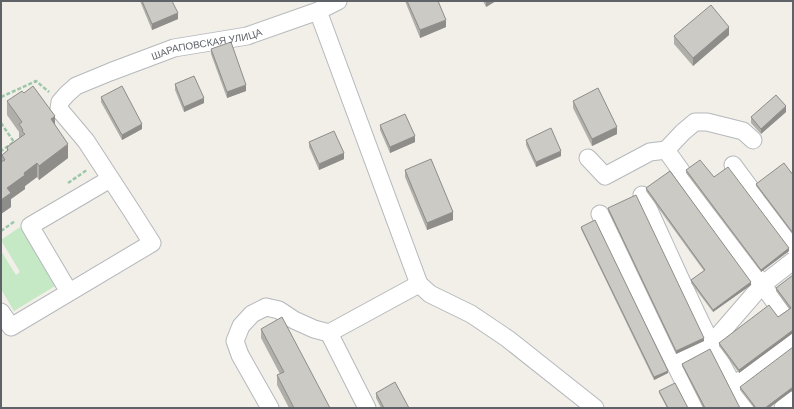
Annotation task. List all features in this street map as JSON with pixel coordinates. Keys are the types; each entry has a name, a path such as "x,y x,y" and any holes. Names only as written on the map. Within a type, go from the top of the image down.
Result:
{"street":[{"name":"ШАРАПОВСКАЯ УЛИЦА","path":"60,102 76,86 174,48 247,36 318,11 338,1"},
{"path":"318,11 419,284 430,294 471,314 508,339 594,408"},
{"path":"1,312 11,327 152,243 86,141 59,109 60,102"},
{"path":"588,158 605,176 650,152 666,150 695,122 707,122 743,130 753,140"},
{"path":"666,150 782,312"},
{"path":"732,165 793,246"},
{"path":"69,292 30,226 110,179"},
{"path":"642,195 711,344 746,408"},
{"path":"600,214 697,408"},
{"path":"674,362 711,344 762,285 793,261"},
{"path":"270,408 240,355 235,341 241,326 252,314 266,307 279,310 294,320 314,329 329,333 419,284"},
{"path":"329,333 367,408"},
{"path":"733,386 793,341"},
{"path":"783,408 793,400"}],"path":[{"path":"1,97 36,80 60,102"},
{"path":"1,123 14,142 1,151"}],"green space":[{"path":"20,227 55,286 14,311 1,289 1,251 16,275 20,272 1,240"}],"building":[{"path":"142,1 172,1 178,13 152,24"},
{"path":"407,1 438,1 446,20 420,30"},
{"path":"711,5 729,27 693,58 674,36"},
{"path":"231,42 246,85 227,92 211,49"},
{"path":"194,76 204,98 184,107 175,84"},
{"path":"33,86 55,116 51,119 68,144 39,166 37,163 24,173 25,175 7,188 11,193 1,200 1,162 5,160 2,155 8,150 7,147 25,134 19,124 22,122 7,101 22,91 24,93"},
{"path":"122,86 142,124 122,135 101,97"},
{"path":"598,88 617,127 592,139 573,101"},
{"path":"776,95 786,106 761,129 751,117"},
{"path":"405,114 415,136 390,147 380,125"},
{"path":"551,128 561,151 536,162 526,140"},
{"path":"334,131 344,153 319,164 309,142"},
{"path":"431,159 453,212 427,223 405,170"},
{"path":"700,160 714,177 728,167 789,248 761,270 686,170"},
{"path":"784,163 793,175 793,233 756,184"},
{"path":"670,171 751,282 713,310 691,280 705,270 646,188"},
{"path":"636,195 704,338 676,351 608,208"},
{"path":"595,220 668,371 654,377 581,227"},
{"path":"793,275 793,330 739,370 719,343 769,305 778,317 791,308 776,288"},
{"path":"282,317 330,408 294,408 277,375 284,372 261,329"},
{"path":"793,347 793,387 765,408 756,408 740,387"},
{"path":"710,349 740,408 705,408 682,364"},
{"path":"395,382 409,408 384,408 376,393"},
{"path":"675,383 688,408 668,408 659,391"}]}
